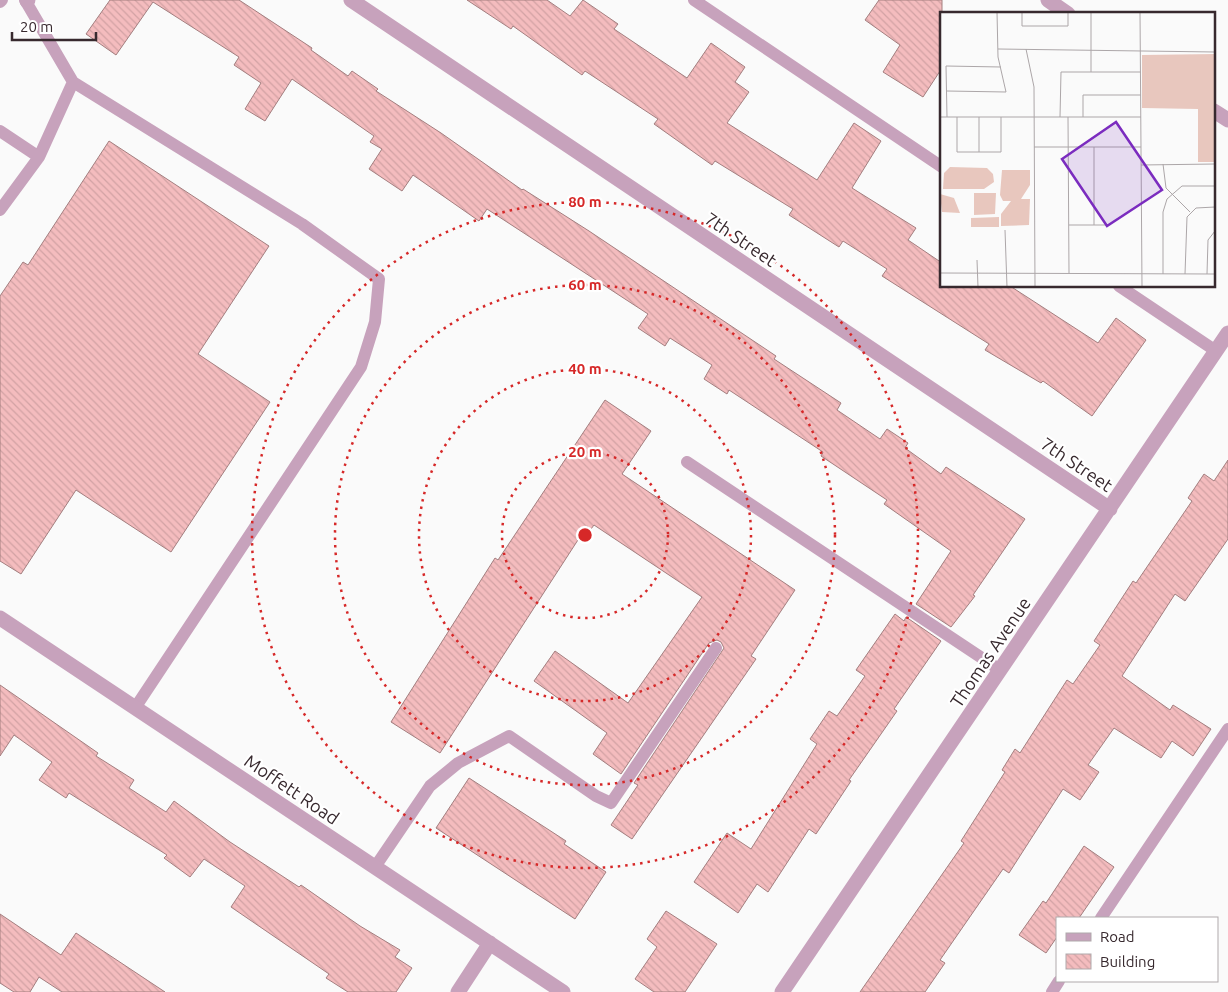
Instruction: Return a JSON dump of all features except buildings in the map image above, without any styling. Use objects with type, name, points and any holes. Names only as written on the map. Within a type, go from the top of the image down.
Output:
[{"type":"street","name":"7th Street","points":[[351,0],[1110,509]]},
{"type":"street","points":[[1048,0],[1065,12]]},
{"type":"street","points":[[1216,112],[1228,120]]},
{"type":"street","name":"Thomas Avenue","points":[[782,992],[1228,333]]},
{"type":"street","name":"Moffett Road","points":[[0,618],[563,992]]},
{"type":"street","points":[[458,992],[490,943]]},
{"type":"lane","points":[[27,0],[73,82],[302,224],[380,279],[375,322],[361,367],[135,708]]},
{"type":"lane","points":[[694,0],[940,166]]},
{"type":"lane","points":[[0,210],[39,157],[73,82]]},
{"type":"lane","points":[[0,132],[39,157]]},
{"type":"lane","points":[[1122,288],[1216,351]]},
{"type":"lane","points":[[687,462],[1000,670]]},
{"type":"lane","points":[[375,867],[430,786],[458,762],[509,736],[596,796],[611,803],[716,648]]},
{"type":"lane","points":[[1102,917],[1228,729]]}]
